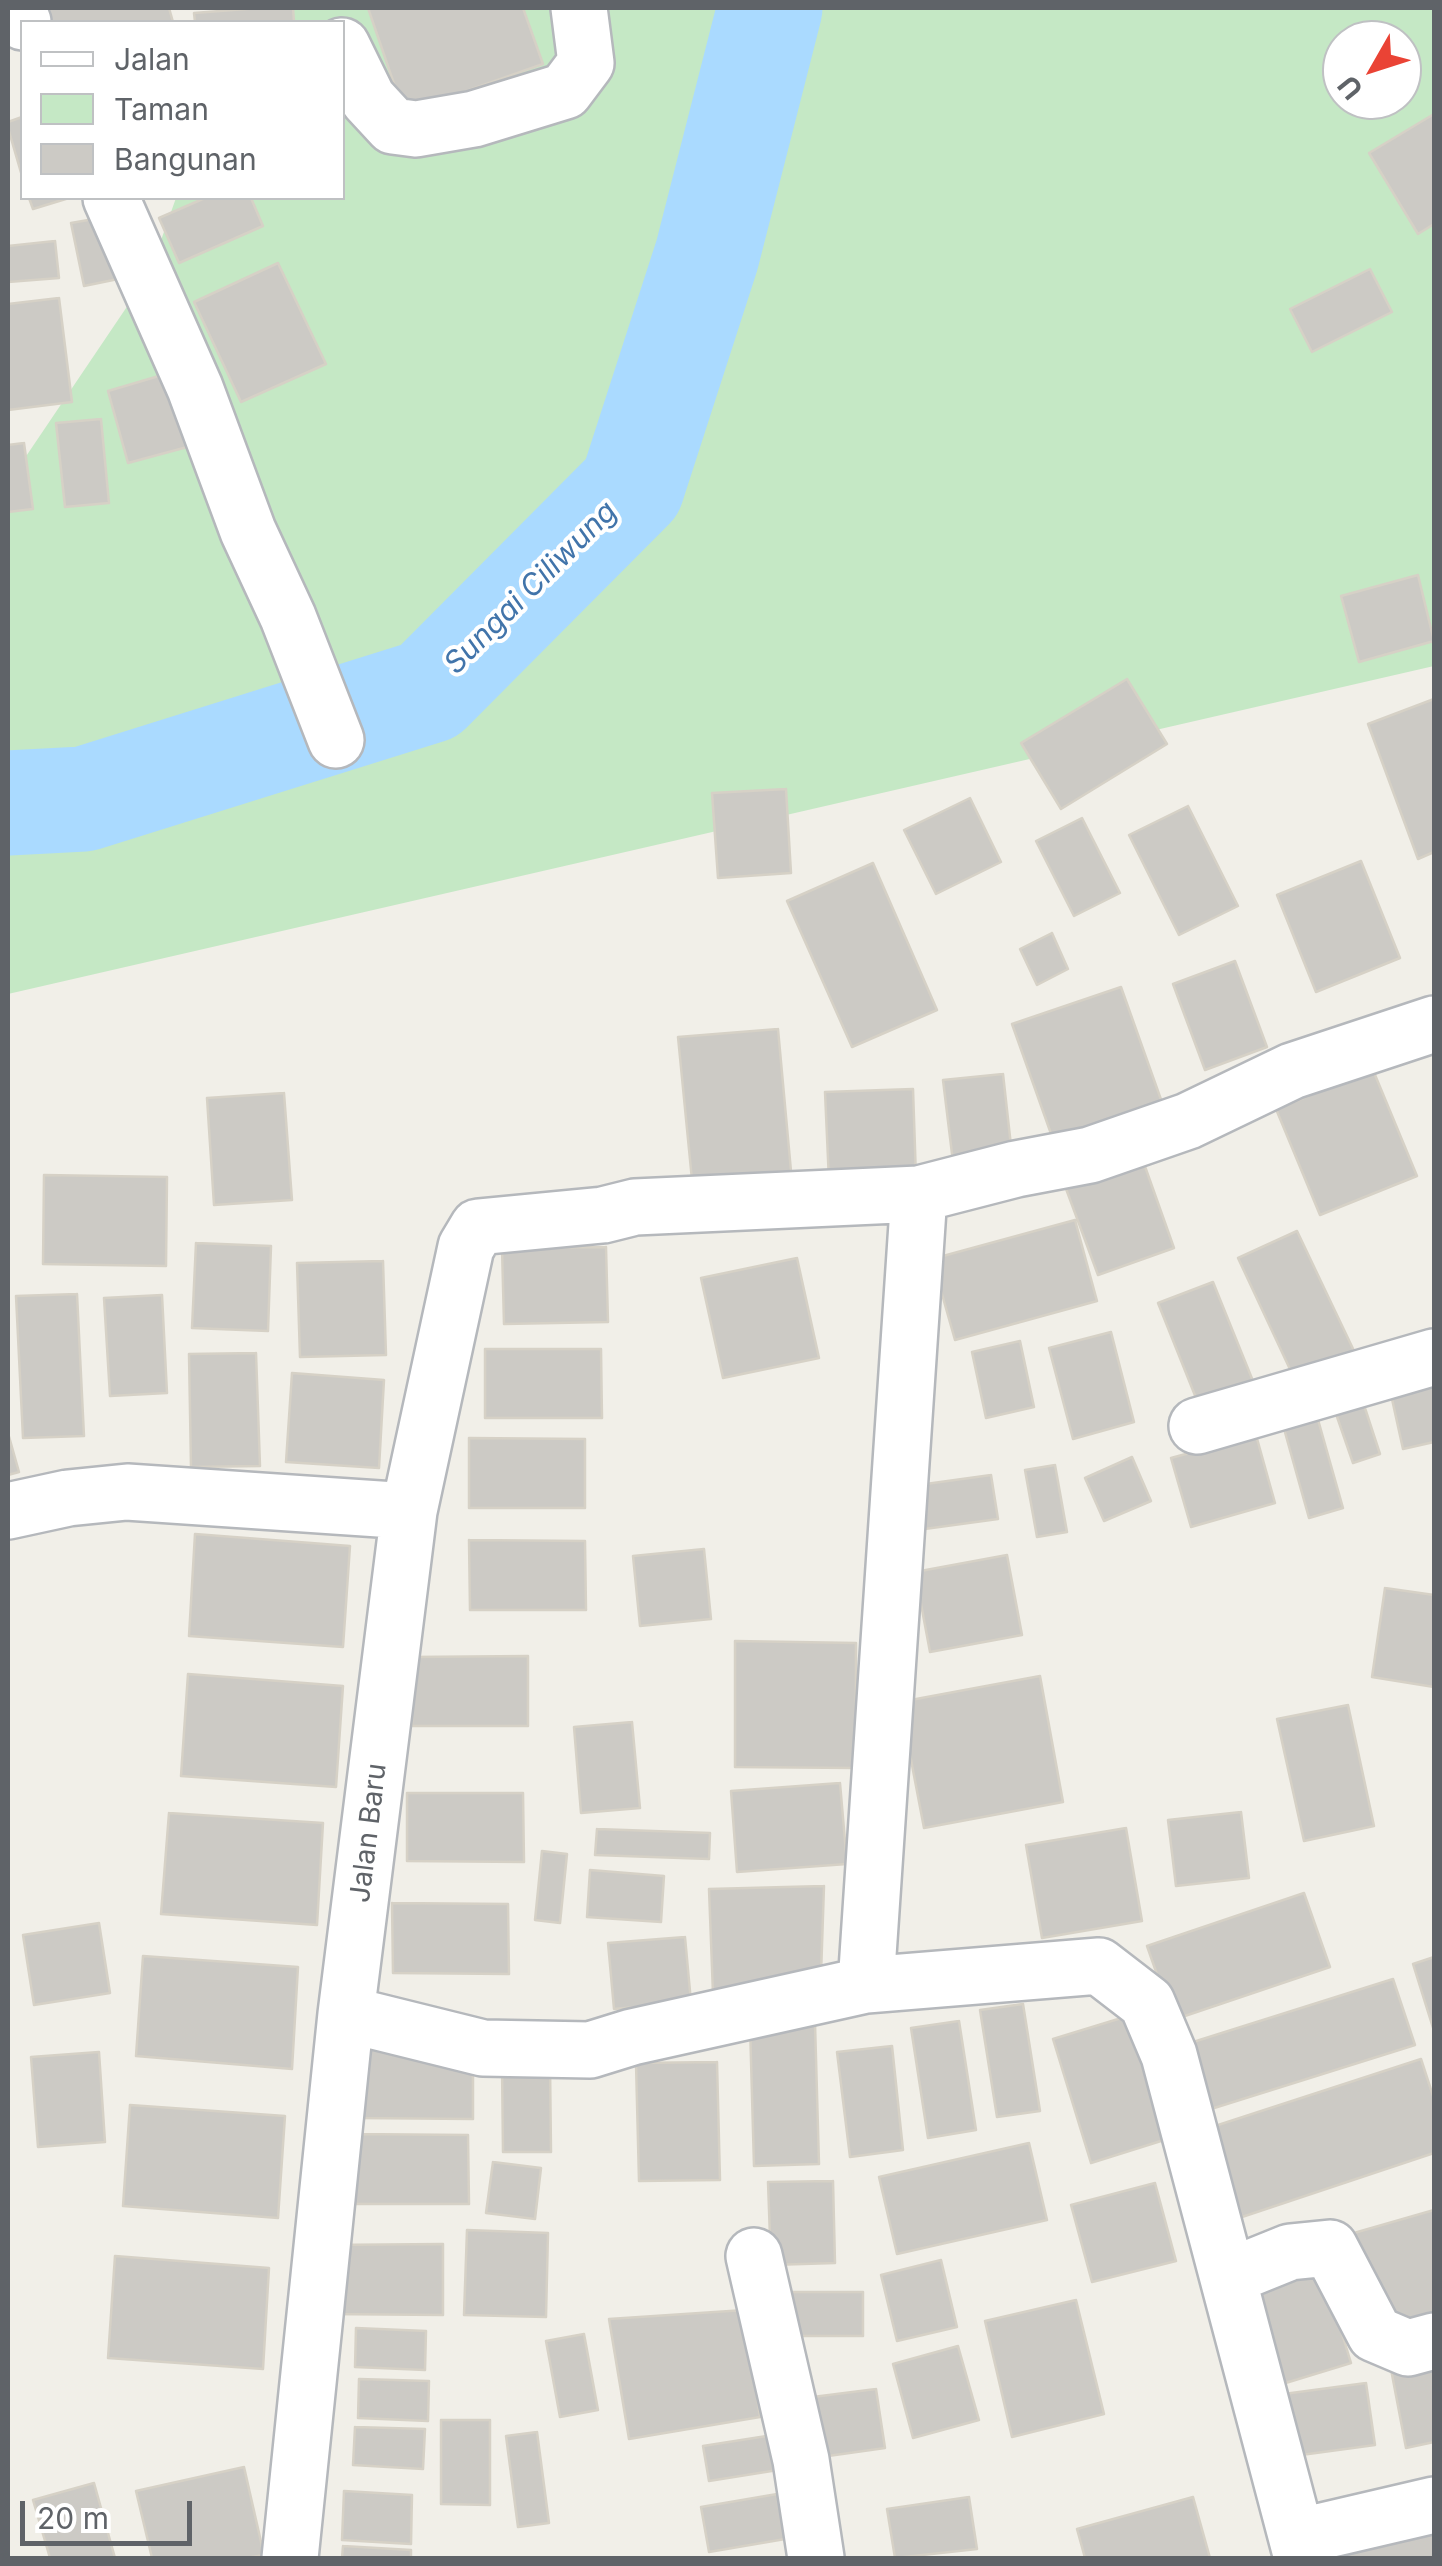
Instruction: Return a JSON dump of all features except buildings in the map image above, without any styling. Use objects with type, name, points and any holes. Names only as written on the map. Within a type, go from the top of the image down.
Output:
[{"type":"street","points":[[345,52],[368,98],[393,126],[416,130],[474,119],[564,91],[586,63],[579,8]]},
{"type":"street","points":[[111,200],[195,388],[248,531],[288,617],[336,740]]},
{"type":"street","points":[[866,1985],[919,1194],[1090,1155],[1188,1121],[1292,1072],[1434,1024]]},
{"type":"street","name":"Jalan Baru","points":[[290,2558],[346,2014],[410,1511],[466,1247],[478,1228],[603,1215],[635,1206],[919,1194]]},
{"type":"street","points":[[1197,1426],[1358,1376],[1434,1357]]},
{"type":"street","points":[[8,1511],[68,1498],[127,1492],[410,1511]]},
{"type":"street","points":[[346,2014],[483,2048],[590,2050],[632,2037],[866,1985],[1099,1966],[1147,2003],[1169,2055],[1300,2548],[1434,2505]]},
{"type":"street","points":[[1228,2277],[1290,2252],[1330,2248],[1375,2334],[1408,2348],[1434,2341]]},
{"type":"street","points":[[754,2256],[801,2460],[816,2558]]},
{"type":"green space","points":[[243,8],[1434,8],[1434,666],[8,994],[8,483],[149,274],[175,200],[345,200],[345,20],[239,20]]},
{"type":"waterway","name":"Sungai Ciliwung","points":[[8,803],[84,799],[429,691],[632,487],[707,255],[770,8]]}]
